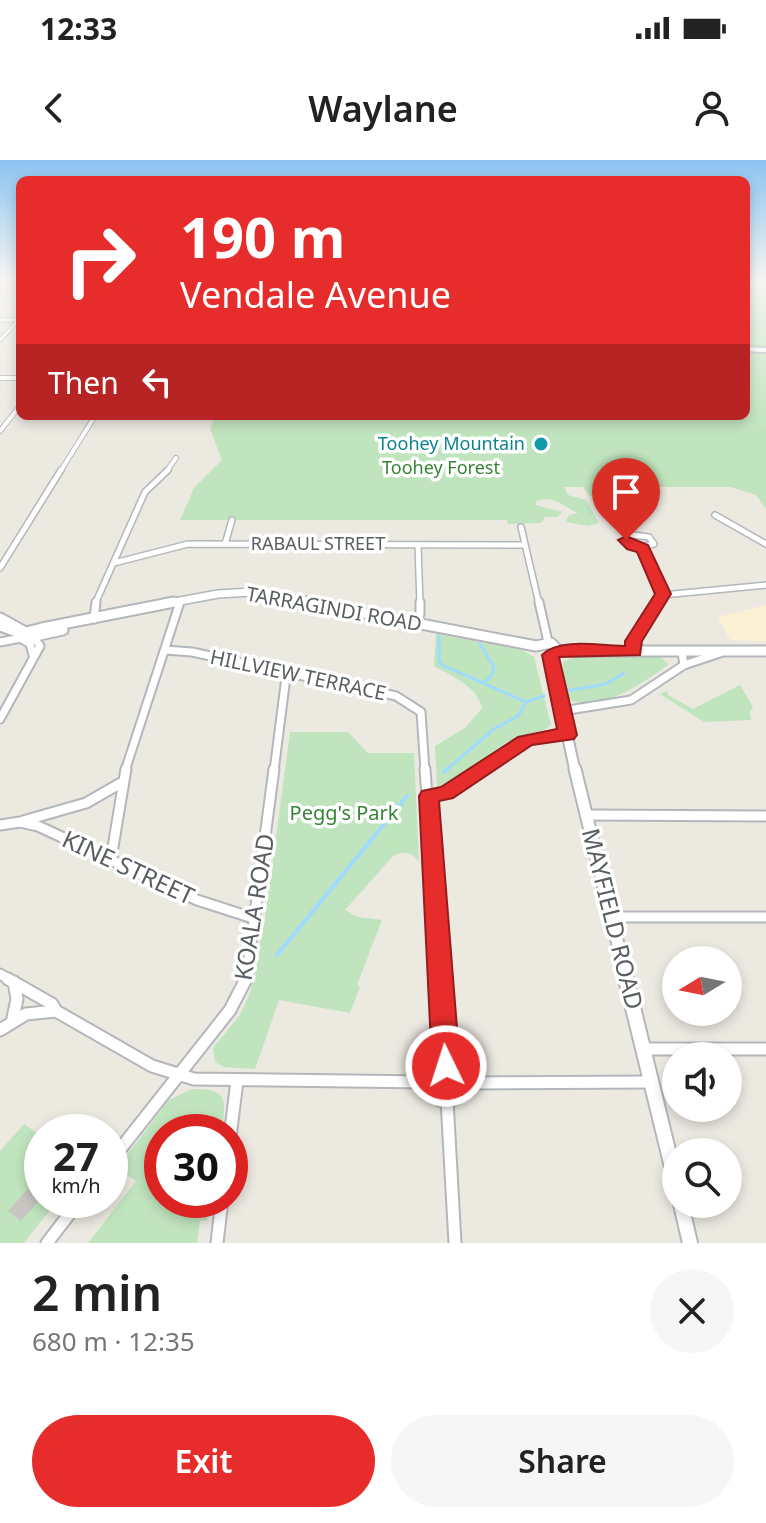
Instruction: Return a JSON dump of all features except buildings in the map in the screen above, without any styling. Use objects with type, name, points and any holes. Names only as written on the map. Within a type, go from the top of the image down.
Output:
[{"type":"street","points":[[0,431],[16,411]]},
{"type":"street","points":[[0,568],[92,420]]},
{"type":"street","points":[[89,620],[147,488],[165,474],[176,458]]},
{"type":"street","points":[[715,515],[766,544]]},
{"type":"street","points":[[225,544],[232,520]]},
{"type":"street","points":[[521,527],[548,642]]},
{"type":"street","points":[[638,535],[653,540],[654,545],[643,548],[630,545],[626,539],[638,535]]},
{"type":"street","name":"RABAUL STREET","points":[[114,563],[180,545],[525,545]]},
{"type":"street","points":[[416,622],[420,614],[418,545]]},
{"type":"street","points":[[643,548],[663,595]]},
{"type":"street","points":[[663,595],[766,585]]},
{"type":"street","name":"TARRAGINDI ROAD","points":[[23,635],[181,601],[251,592],[536,646]]},
{"type":"street","points":[[634,652],[633,641],[663,595]]},
{"type":"street","points":[[111,859],[113,821],[121,783],[181,601]]},
{"type":"street","points":[[0,618],[23,635],[33,655]]},
{"type":"street","name":"TARRAGINDI ROAD","points":[[23,635],[35,639],[89,620]]},
{"type":"street","points":[[0,626],[23,635]]},
{"type":"street","points":[[0,642],[23,635]]},
{"type":"street","points":[[0,719],[40,646],[35,639]]},
{"type":"street","points":[[554,653],[556,645],[548,642],[536,646],[539,653],[554,653],[634,652],[677,652],[726,651],[766,651]]},
{"type":"street","name":"HILLVIEW TERRACE","points":[[165,650],[192,652],[290,672],[404,699],[416,707],[423,717],[429,796]]},
{"type":"street","points":[[562,711],[631,700],[684,665],[726,651]]},
{"type":"street","points":[[677,652],[684,665]]},
{"type":"street","points":[[671,673],[677,652]]},
{"type":"street","name":"MAYFIELD ROAD","points":[[554,653],[567,735],[665,1138]]},
{"type":"street","name":"KOALA ROAD","points":[[128,1140],[238,999],[249,968],[286,677],[290,672]]},
{"type":"street","points":[[446,1066],[429,796],[446,793],[525,741],[546,735],[567,735]]},
{"type":"street","points":[[20,822],[86,803],[121,783]]},
{"type":"street","points":[[587,815],[766,816]]},
{"type":"street","name":"KINE STREET","points":[[0,825],[20,822],[38,826],[197,900],[256,919]]},
{"type":"street","points":[[612,917],[766,917]]},
{"type":"street","points":[[0,974],[52,1004],[56,1011]]},
{"type":"street","points":[[13,1018],[17,999],[14,982]]},
{"type":"street","points":[[0,1030],[13,1018],[29,1011],[56,1011],[152,1066],[206,1080],[427,1082]]},
{"type":"street","points":[[643,1049],[766,1049]]},
{"type":"street","points":[[446,1066],[461,1073],[465,1083],[462,1093],[447,1100],[431,1093],[427,1082],[435,1069],[446,1066]]},
{"type":"street","points":[[233,1114],[237,1081]]},
{"type":"street","points":[[465,1083],[652,1082]]},
{"type":"street","points":[[447,1100],[455,1243]]},
{"type":"street","points":[[47,1243],[66,1218]]},
{"type":"street","points":[[217,1243],[220,1218]]},
{"type":"street","points":[[684,1218],[690,1243]]},
{"type":"shaded area","points":[[766,605],[766,641],[730,640],[718,617]]},
{"type":"green space","points":[[750,332],[766,332],[766,347],[750,347]]},
{"type":"green space","name":"Toohey Forest","points":[[750,351],[766,352],[766,509],[756,495],[731,487],[652,487],[652,493],[644,496],[624,491],[624,498],[619,499],[612,495],[619,494],[616,487],[598,487],[601,496],[590,496],[583,487],[564,487],[568,495],[586,500],[599,523],[588,526],[566,522],[569,515],[578,513],[549,500],[537,501],[535,505],[562,512],[558,517],[545,517],[541,523],[508,524],[507,520],[180,520],[194,488],[222,460],[210,429],[213,420],[750,420]]},
{"type":"green space","points":[[436,634],[522,650],[534,657],[551,725],[508,741],[448,785],[437,788],[435,746],[465,728],[482,708],[470,688],[434,666]]},
{"type":"green space","points":[[577,657],[660,657],[669,664],[618,695],[603,701],[575,702],[563,696],[563,661]]},
{"type":"green space","points":[[740,685],[753,707],[751,720],[704,722],[660,694],[667,691],[668,695],[693,709]]},
{"type":"green space","name":"Pegg's Park","points":[[290,732],[348,732],[368,753],[414,753],[419,862],[408,853],[393,856],[345,910],[358,917],[382,920],[357,985],[360,987],[350,1013],[279,1000],[255,1069],[224,1067],[215,1062],[213,1048],[240,1015],[250,993],[265,919]]},
{"type":"green space","points":[[192,1089],[213,1091],[223,1098],[224,1114],[158,1114],[169,1100]]},
{"type":"green space","points":[[24,1124],[24,1218],[44,1218],[24,1243],[0,1243],[0,1151]]},
{"type":"green space","points":[[144,1133],[144,1218],[207,1218],[200,1221],[197,1243],[88,1243],[107,1218],[128,1218],[128,1191],[136,1181],[128,1176],[128,1154]]},
{"type":"waterway","points":[[439,636],[439,661],[442,665],[526,702]]},
{"type":"waterway","points":[[480,644],[494,667],[492,675],[483,683]]},
{"type":"waterway","points":[[566,691],[606,684],[624,673]]},
{"type":"waterway","points":[[526,702],[544,696]]},
{"type":"waterway","points":[[445,771],[494,729],[518,716],[526,702]]},
{"type":"waterway","points":[[277,955],[407,796]]},
{"type":"place","name":"Toohey Mountain","points":[[541,444]]},
{"type":"route","points":[[446,1066],[429,796],[446,793],[525,741],[546,735],[567,735],[550,655],[559,651],[634,652],[633,641],[663,591],[643,548],[632,546],[626,540]]}]
